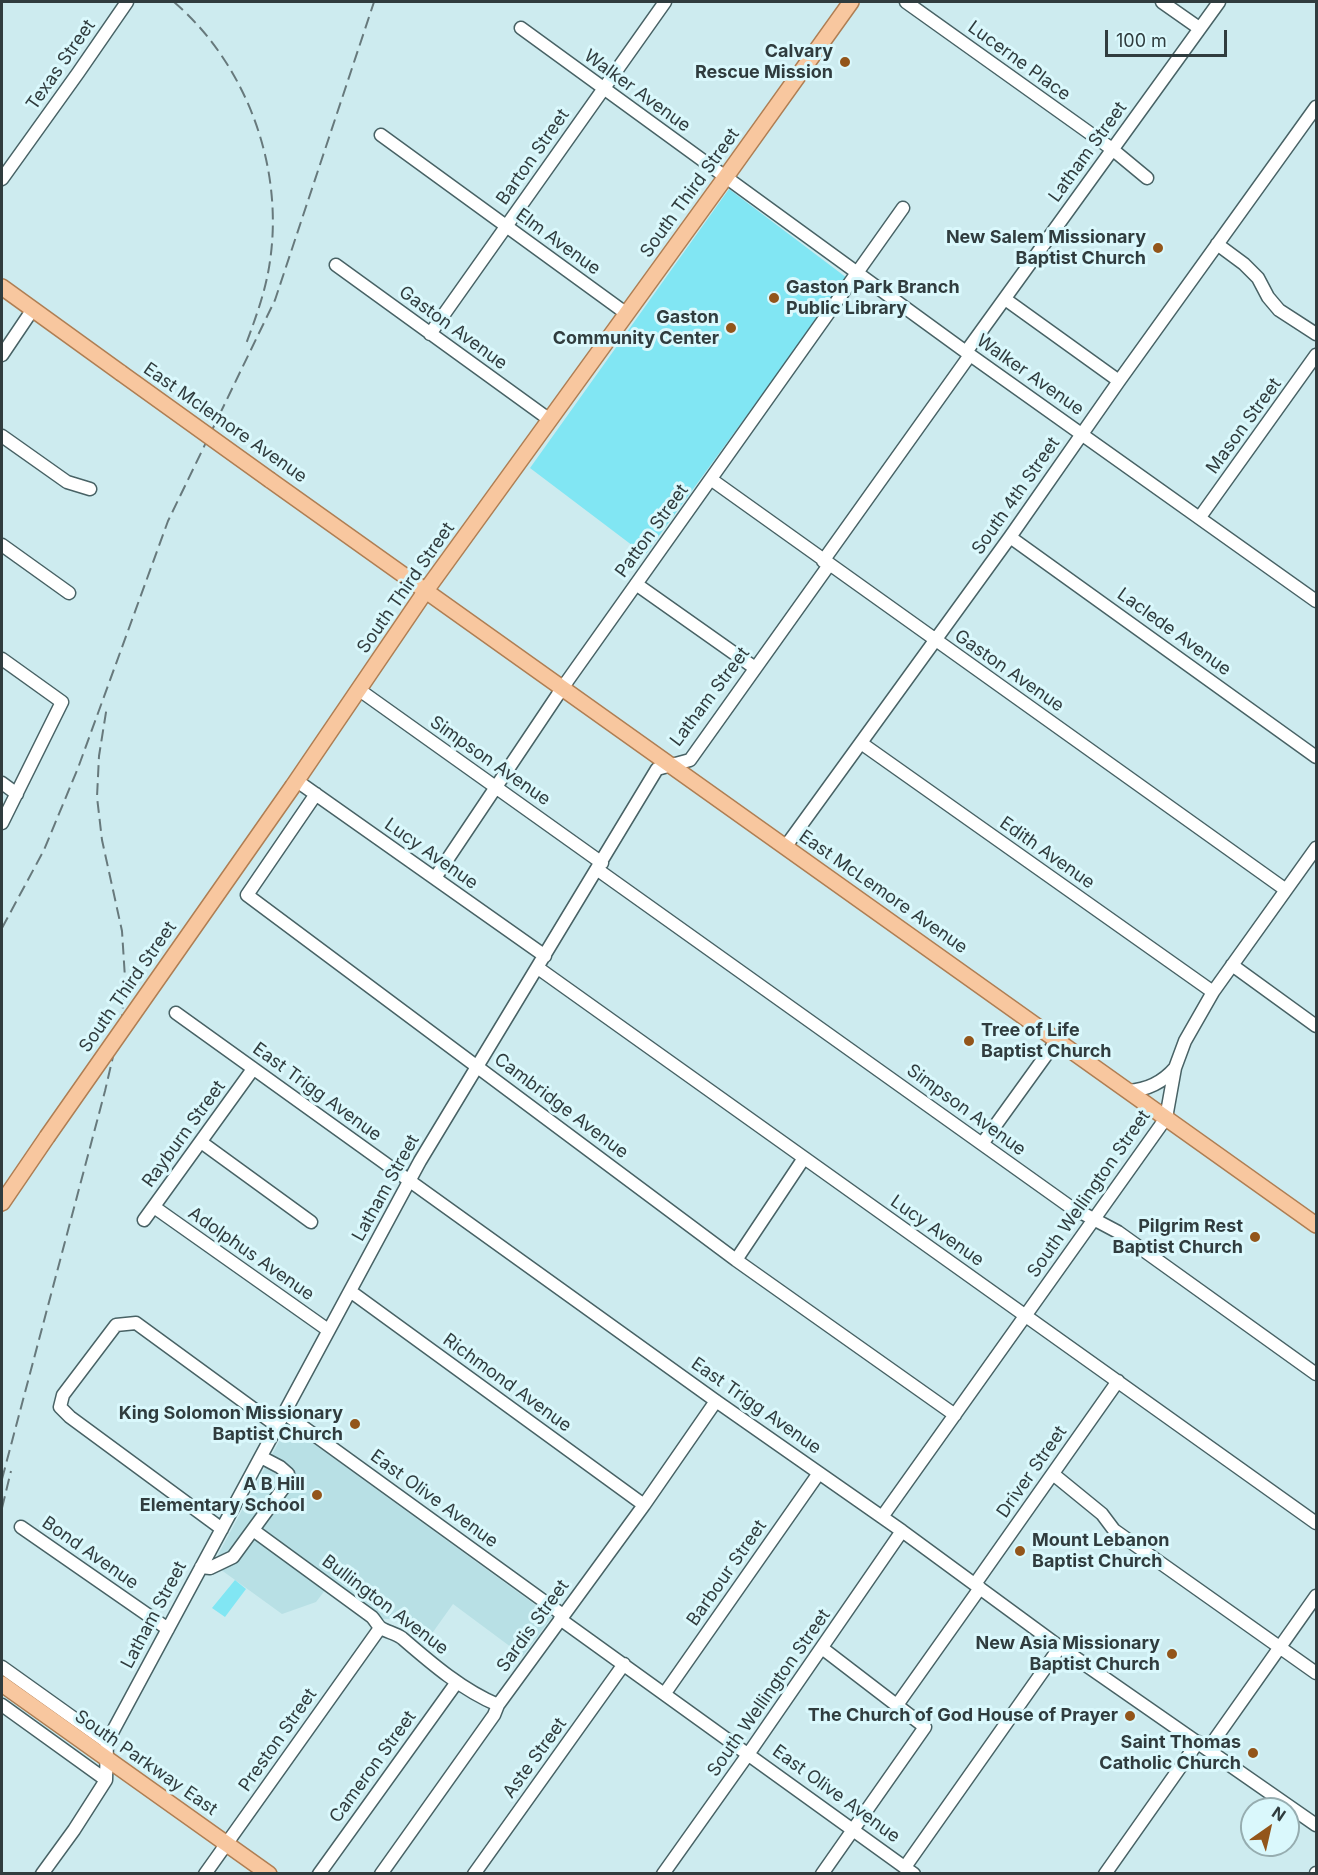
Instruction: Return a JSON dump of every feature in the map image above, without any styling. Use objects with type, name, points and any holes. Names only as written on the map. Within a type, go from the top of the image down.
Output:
[{"type":"main road","name":"South Third Street","points":[[2,1203],[295,784],[427,590],[851,2]]},
{"type":"main road","name":"East Mclemore Avenue","points":[[2,287],[427,590]]},
{"type":"main road","name":"East McLemore Avenue","points":[[427,590],[1317,1225]]},
{"type":"main road","name":"South Parkway East","points":[[2,1684],[269,1874]]},
{"type":"street","name":"Texas Street","points":[[2,178],[127,2]]},
{"type":"street","name":"Barton Street","points":[[430,333],[665,2]]},
{"type":"street","name":"Lucerne Place","points":[[906,2],[1112,149],[1147,178]]},
{"type":"street","points":[[1162,2],[1199,28]]},
{"type":"street","name":"Latham Street","points":[[106,1780],[107,1742],[308,1372],[328,1330],[410,1180],[657,769],[690,760],[756,668],[1005,299],[1219,2]]},
{"type":"street","name":"Walker Avenue","points":[[521,28],[968,354],[1316,601]]},
{"type":"street","name":"South 4th Street","points":[[786,846],[1317,107]]},
{"type":"street","name":"Elm Avenue","points":[[381,135],[627,314]]},
{"type":"street","name":"Patton Street","points":[[435,879],[563,687],[903,208]]},
{"type":"street","points":[[1217,244],[1244,264],[1258,278],[1268,297],[1279,310],[1317,334]]},
{"type":"street","name":"Gaston Avenue","points":[[336,265],[550,420]]},
{"type":"street","points":[[1005,299],[1119,381]]},
{"type":"street","points":[[2,355],[33,309]]},
{"type":"street","name":"Mason Street","points":[[1200,518],[1317,355]]},
{"type":"street","points":[[2,436],[67,482],[90,489]]},
{"type":"street","name":"Gaston Avenue","points":[[712,480],[1286,890]]},
{"type":"street","name":"Laclede Avenue","points":[[1010,537],[1317,757]]},
{"type":"street","points":[[2,545],[69,593]]},
{"type":"street","points":[[636,584],[756,668]]},
{"type":"street","points":[[2,659],[62,702],[2,823]]},
{"type":"street","name":"Simpson Avenue","points":[[358,689],[1069,1206],[1118,1232],[1317,1374]]},
{"type":"street","name":"Edith Avenue","points":[[861,742],[1213,992]]},
{"type":"street","points":[[2,783],[17,794]]},
{"type":"street","name":"Lucy Avenue","points":[[295,784],[316,794],[545,956]]},
{"type":"street","name":"Cambridge Avenue","points":[[316,794],[247,895],[736,1260],[955,1415]]},
{"type":"street","name":"South Wellington Street","points":[[882,1517],[1166,1118],[1175,1068],[1185,1041],[1213,992],[1317,848]]},
{"type":"street","points":[[1232,965],[1317,1026]]},
{"type":"street","name":"Lucy Avenue","points":[[537,968],[1317,1523]]},
{"type":"street","name":"East Trigg Avenue","points":[[177,1013],[716,1401],[902,1531],[1060,1647],[1317,1825]]},
{"type":"street","points":[[982,1143],[1057,1040]]},
{"type":"street","name":"Rayburn Street","points":[[144,1221],[253,1068]]},
{"type":"street","points":[[1128,1091],[1140,1090],[1154,1084],[1169,1075],[1175,1068]]},
{"type":"street","points":[[201,1142],[311,1222]]},
{"type":"street","points":[[736,1260],[804,1158]]},
{"type":"street","name":"Adolphus Avenue","points":[[154,1207],[328,1330]]},
{"type":"street","name":"Richmond Avenue","points":[[350,1291],[644,1505]]},
{"type":"street","points":[[222,1529],[60,1407],[63,1395],[116,1324],[136,1323],[277,1426]]},
{"type":"street","name":"Driver Street","points":[[897,1705],[1118,1382]]},
{"type":"street","name":"Sardis Street","points":[[381,1874],[494,1715],[498,1705],[644,1505],[716,1401]]},
{"type":"street","name":"East Olive Avenue","points":[[284,1413],[624,1664],[910,1870]]},
{"type":"street","points":[[201,1567],[210,1568],[233,1557],[288,1479],[285,1470],[261,1457]]},
{"type":"street","name":"Barbour Street","points":[[665,1693],[819,1473]]},
{"type":"street","points":[[1053,1474],[1102,1514],[1114,1530],[1317,1673]]},
{"type":"street","name":"Bond Avenue","points":[[21,1527],[168,1629]]},
{"type":"street","name":"Bullington Avenue","points":[[253,1530],[372,1617],[381,1628],[393,1632],[414,1651],[458,1682],[485,1700],[498,1705]]},
{"type":"street","name":"South Wellington Street","points":[[663,1874],[902,1531]]},
{"type":"street","points":[[1105,1874],[1203,1745],[1281,1648],[1317,1596]]},
{"type":"street","name":"Preston Street","points":[[205,1874],[381,1628]]},
{"type":"street","points":[[910,1870],[1060,1647]]},
{"type":"street","points":[[822,1648],[925,1727],[822,1874]]},
{"type":"street","name":"Aste Street","points":[[474,1874],[624,1664]]},
{"type":"street","points":[[2,1667],[107,1742]]},
{"type":"street","name":"Cameron Street","points":[[319,1874],[458,1682]]},
{"type":"street","points":[[2,1706],[106,1780],[42,1874]]},
{"type":"shaded area","points":[[729,189],[847,278],[645,555],[530,468]]},
{"type":"shaded area","name":"A B Hill Elementary School","points":[[288,1425],[552,1617],[523,1656],[453,1604],[423,1646],[405,1622],[396,1619],[379,1619],[326,1589],[316,1602],[282,1614],[213,1564]]},
{"type":"shaded area","points":[[235,1580],[246,1589],[225,1617],[212,1608]]},
{"type":"railway","points":[[174,2],[199,27],[221,55],[240,86],[265,154],[271,189],[273,225],[270,261],[257,314],[246,344]]},
{"type":"railway","points":[[2,928],[44,850],[78,768],[168,521],[275,300],[374,2]]},
{"type":"railway","points":[[2,1479],[105,1091],[122,1018],[125,978],[122,931],[102,840],[97,797],[99,756],[107,706]]},
{"type":"railway","points":[[2,1508],[11,1471]]},
{"type":"place","name":"Calvary Rescue Mission","points":[[845,62]]},
{"type":"place","name":"New Salem Missionary Baptist Church","points":[[1158,248]]},
{"type":"place","name":"Gaston Park Branch Public Library","points":[[774,298]]},
{"type":"place","name":"Gaston Community Center","points":[[731,328]]},
{"type":"place","name":"Tree of Life Baptist Church","points":[[969,1041]]},
{"type":"place","name":"Pilgrim Rest Baptist Church","points":[[1255,1237]]},
{"type":"place","name":"King Solomon Missionary Baptist Church","points":[[355,1424]]},
{"type":"place","name":"A B Hill Elementary School","points":[[317,1495]]},
{"type":"place","name":"Mount Lebanon Baptist Church","points":[[1020,1551]]},
{"type":"place","name":"New Asia Missionary Baptist Church","points":[[1172,1654]]},
{"type":"place","name":"The Church of God House of Prayer","points":[[1130,1716]]},
{"type":"place","name":"Saint Thomas Catholic Church","points":[[1253,1753]]}]
